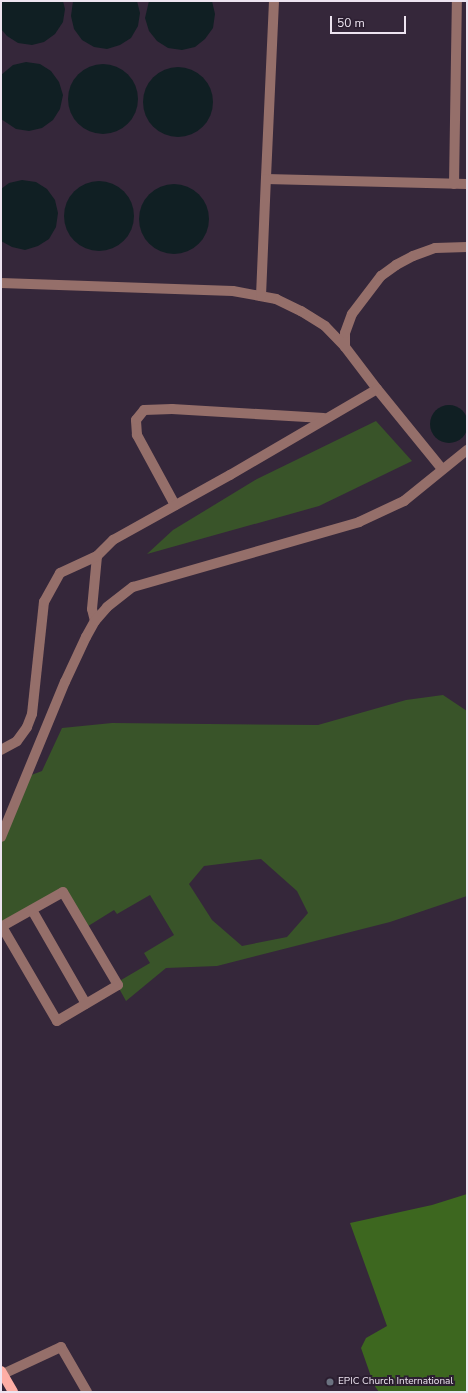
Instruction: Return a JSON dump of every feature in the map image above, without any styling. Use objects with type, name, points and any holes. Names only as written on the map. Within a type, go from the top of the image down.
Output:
[{"type":"main road","points":[[2,1372],[13,1392]]},
{"type":"lane","points":[[261,296],[274,1]]},
{"type":"lane","points":[[454,184],[456,1]]},
{"type":"lane","points":[[266,179],[467,184]]},
{"type":"lane","points":[[345,347],[345,333],[352,314],[382,276],[413,256],[435,248],[467,247]]},
{"type":"lane","points":[[1,283],[233,291],[276,298],[325,326],[345,347],[442,469]]},
{"type":"lane","points":[[1,750],[17,741],[27,728],[32,714],[44,602],[60,573],[97,556],[113,540],[230,475],[324,418],[377,389]]},
{"type":"lane","points":[[174,505],[137,434],[136,420],[144,410],[172,409],[324,418]]},
{"type":"lane","points":[[1,838],[65,682],[86,637],[95,621],[107,607],[133,587],[359,522],[404,501],[467,450]]},
{"type":"lane","points":[[95,621],[92,609],[97,556]]},
{"type":"lane","points":[[63,892],[118,985],[57,1021],[1,927],[63,892]]},
{"type":"lane","points":[[32,910],[86,1004]]},
{"type":"lane","points":[[2,1372],[61,1347],[87,1392]]},
{"type":"green space","points":[[376,421],[412,461],[319,506],[147,554],[173,530],[257,479]]},
{"type":"green space","points":[[443,695],[467,711],[467,896],[390,922],[217,966],[166,968],[126,1001],[116,983],[150,963],[144,953],[174,935],[150,895],[117,914],[114,910],[85,928],[64,892],[1,927],[1,837],[26,777],[42,771],[62,728],[112,723],[318,725],[406,700]],"holes":[[[261,859],[297,891],[308,913],[287,937],[242,946],[212,920],[189,884],[204,866]]]},
{"type":"green space","points":[[467,1194],[467,1392],[379,1392],[374,1385],[361,1348],[366,1338],[387,1326],[350,1223],[432,1205]]},
{"type":"shaded area","points":[[1,1],[63,1],[65,9],[63,22],[55,34],[44,42],[32,45],[18,43],[7,36],[1,29]]},
{"type":"shaded area","points":[[73,1],[137,1],[140,13],[138,26],[131,38],[120,45],[107,49],[94,47],[82,40],[74,29],[71,16]]},
{"type":"shaded area","points":[[149,1],[212,1],[215,14],[213,28],[205,39],[195,47],[182,50],[168,48],[157,41],[149,31],[145,18]]},
{"type":"shaded area","points":[[26,62],[40,64],[51,71],[59,82],[63,95],[60,109],[53,120],[42,128],[29,131],[16,129],[1,119],[1,75],[13,65]]},
{"type":"shaded area","points":[[103,64],[122,70],[132,80],[138,99],[132,118],[122,128],[103,134],[84,128],[74,118],[68,99],[74,80],[84,70]]},
{"type":"shaded area","points":[[178,67],[197,73],[207,83],[213,102],[207,121],[197,131],[178,137],[159,131],[149,121],[143,102],[149,83],[159,73]]},
{"type":"shaded area","points":[[22,180],[36,182],[47,189],[55,200],[58,213],[56,227],[49,239],[38,246],[25,250],[12,247],[1,241],[1,189],[9,183]]},
{"type":"shaded area","points":[[99,181],[118,187],[128,197],[134,216],[128,235],[118,245],[99,251],[80,245],[70,235],[64,216],[70,197],[80,187]]},
{"type":"shaded area","points":[[174,184],[193,190],[203,200],[209,219],[203,238],[193,248],[174,254],[155,248],[145,238],[139,219],[145,200],[155,190]]},
{"type":"shaded area","points":[[445,405],[453,405],[463,410],[467,417],[467,431],[463,438],[453,443],[445,443],[435,438],[433,435],[430,428],[430,420],[435,410],[438,408]]},
{"type":"place","name":"EPIC Church International","points":[[330,1382]]}]
